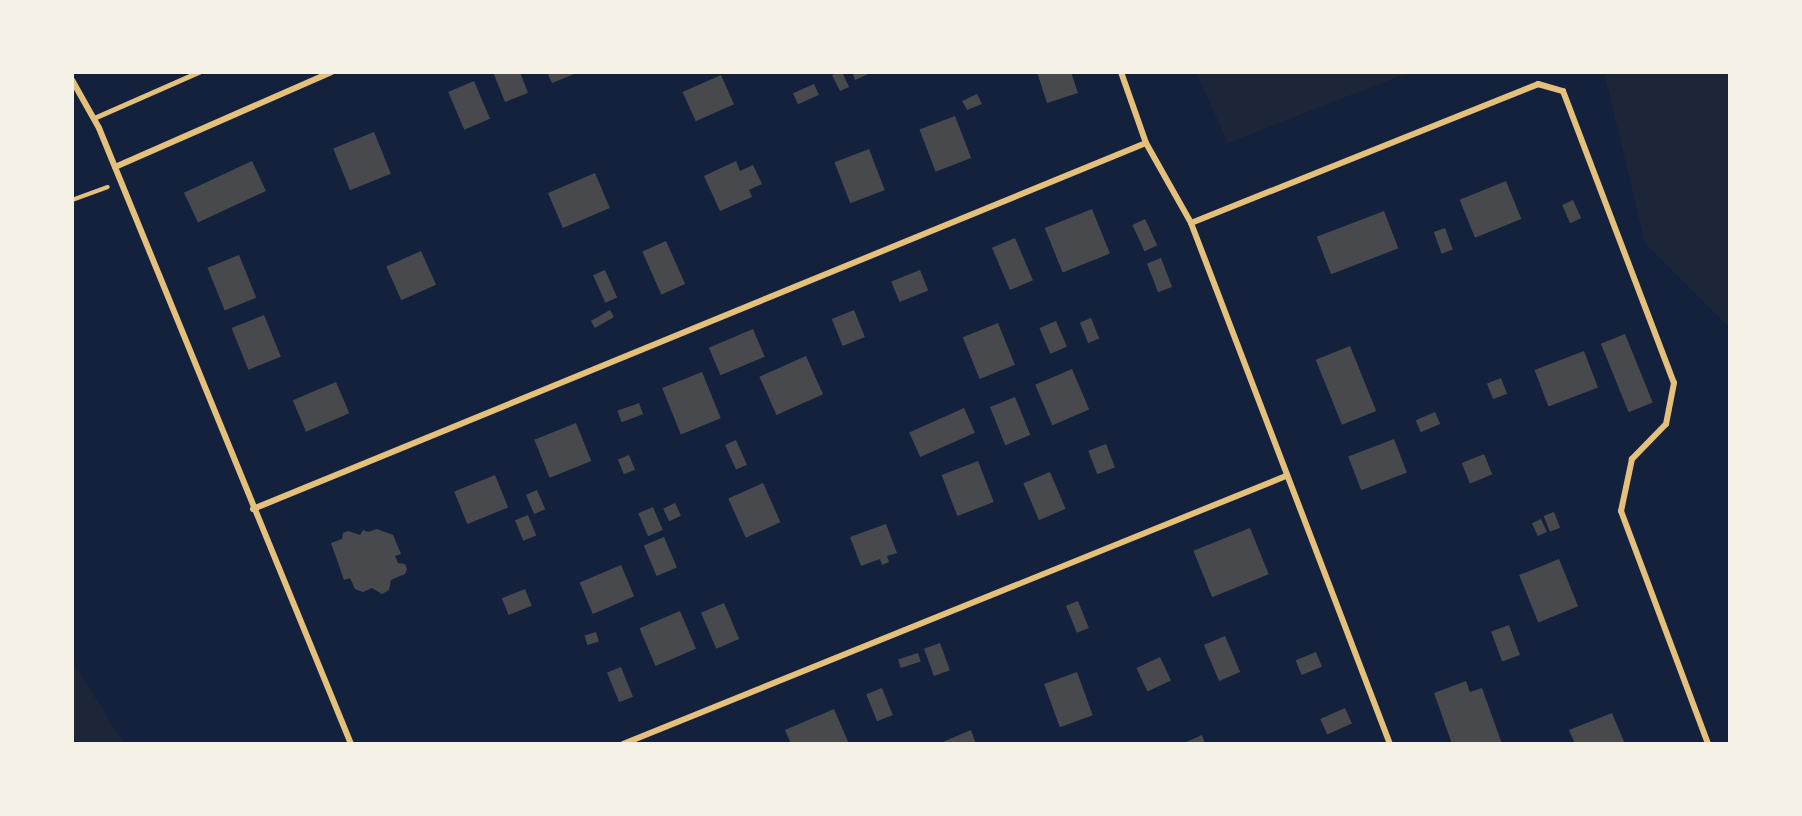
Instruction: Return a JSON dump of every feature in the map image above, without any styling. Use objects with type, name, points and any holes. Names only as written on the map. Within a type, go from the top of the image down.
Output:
[{"type":"street","points":[[115,167],[331,72]]},
{"type":"street","points":[[1121,72],[1146,143],[1191,223],[1390,744]]},
{"type":"street","points":[[72,80],[94,118],[115,167],[351,744]]},
{"type":"street","points":[[1191,223],[1538,84],[1563,91],[1674,383],[1666,424],[1632,459],[1621,511],[1708,744]]},
{"type":"street","points":[[253,509],[1146,143]]},
{"type":"street","points":[[623,744],[1286,476]]},
{"type":"lane","points":[[94,118],[199,72]]},
{"type":"path","points":[[72,200],[107,188],[115,167]]},
{"type":"shaded area","points":[[1196,72],[1410,72],[1228,143]]},
{"type":"shaded area","points":[[1604,72],[1730,72],[1730,328],[1645,243]]},
{"type":"shaded area","points":[[72,660],[124,744],[72,744]]},
{"type":"building","points":[[493,72],[520,72],[528,93],[505,102]]},
{"type":"building","points":[[547,72],[579,72],[552,83]]},
{"type":"building","points":[[842,72],[849,87],[840,91],[832,75]]},
{"type":"building","points":[[852,72],[873,72],[855,80]]},
{"type":"building","points":[[1037,72],[1071,72],[1078,93],[1047,103]]},
{"type":"building","points":[[721,75],[734,104],[696,121],[683,92]]},
{"type":"building","points":[[474,81],[490,119],[464,130],[448,92]]},
{"type":"building","points":[[814,84],[819,95],[798,104],[793,93]]},
{"type":"building","points":[[977,94],[982,104],[967,110],[962,101]]},
{"type":"building","points":[[955,116],[971,158],[936,172],[920,130]]},
{"type":"building","points":[[374,132],[391,174],[350,190],[333,148]]},
{"type":"building","points":[[869,149],[885,190],[850,203],[834,162]]},
{"type":"building","points":[[252,161],[266,191],[198,223],[184,193]]},
{"type":"building","points":[[736,161],[740,171],[753,165],[762,184],[749,190],[752,197],[720,211],[704,176]]},
{"type":"building","points":[[595,173],[610,208],[563,228],[548,193]]},
{"type":"building","points":[[1506,181],[1521,219],[1475,238],[1460,200]]},
{"type":"building","points":[[1573,200],[1581,218],[1570,223],[1562,205]]},
{"type":"building","points":[[1092,209],[1110,254],[1063,273],[1045,228]]},
{"type":"building","points":[[1384,211],[1398,248],[1331,274],[1317,237]]},
{"type":"building","points":[[1145,219],[1157,245],[1145,251],[1132,225]]},
{"type":"building","points":[[1445,228],[1453,250],[1442,254],[1434,232]]},
{"type":"building","points":[[1015,238],[1033,280],[1010,290],[992,248]]},
{"type":"building","points":[[666,241],[685,284],[661,295],[642,252]]},
{"type":"building","points":[[421,251],[436,285],[401,300],[386,266]]},
{"type":"building","points":[[239,255],[256,298],[225,310],[207,268]]},
{"type":"building","points":[[1161,258],[1172,287],[1158,292],[1147,263]]},
{"type":"building","points":[[605,270],[617,297],[605,303],[593,275]]},
{"type":"building","points":[[920,270],[928,290],[899,302],[891,282]]},
{"type":"building","points":[[610,310],[614,317],[595,328],[591,321]]},
{"type":"building","points":[[854,310],[865,337],[843,346],[832,319]]},
{"type":"building","points":[[264,315],[281,357],[248,370],[232,328]]},
{"type":"building","points":[[1091,318],[1099,338],[1088,343],[1080,322]]},
{"type":"building","points":[[1056,321],[1067,347],[1050,354],[1039,328]]},
{"type":"building","points":[[998,323],[1015,365],[980,379],[963,337]]},
{"type":"building","points":[[753,329],[765,357],[721,375],[709,348]]},
{"type":"building","points":[[1625,334],[1653,403],[1629,412],[1601,344]]},
{"type":"building","points":[[1350,346],[1376,411],[1342,425],[1316,360]]},
{"type":"building","points":[[1584,351],[1598,387],[1548,406],[1535,370]]},
{"type":"building","points":[[806,356],[823,394],[776,415],[759,377]]},
{"type":"building","points":[[1072,369],[1089,410],[1052,425],[1035,385]]},
{"type":"building","points":[[702,372],[721,418],[681,434],[662,388]]},
{"type":"building","points":[[1501,378],[1507,394],[1493,399],[1487,383]]},
{"type":"building","points":[[336,382],[349,413],[306,432],[293,400]]},
{"type":"building","points":[[1015,397],[1030,435],[1005,445],[990,407]]},
{"type":"building","points":[[639,403],[643,414],[621,422],[617,411]]},
{"type":"building","points":[[964,408],[975,433],[920,457],[909,432]]},
{"type":"building","points":[[1435,412],[1440,424],[1421,432],[1416,420]]},
{"type":"building","points":[[576,423],[591,461],[550,478],[534,440]]},
{"type":"building","points":[[1394,439],[1407,473],[1361,490],[1348,457]]},
{"type":"building","points":[[736,440],[747,465],[736,470],[725,445]]},
{"type":"building","points":[[1106,444],[1115,467],[1097,474],[1088,451]]},
{"type":"building","points":[[1484,454],[1492,474],[1470,483],[1462,463]]},
{"type":"building","points":[[629,455],[635,470],[624,474],[618,459]]},
{"type":"building","points":[[978,461],[994,502],[957,516],[942,475]]},
{"type":"building","points":[[1050,472],[1066,509],[1039,520],[1023,483]]},
{"type":"building","points":[[495,475],[508,507],[467,524],[454,491]]},
{"type":"building","points":[[763,483],[780,522],[746,538],[728,498]]},
{"type":"building","points":[[537,490],[545,509],[534,514],[526,495]]},
{"type":"building","points":[[675,503],[681,516],[669,521],[663,508]]},
{"type":"building","points":[[653,507],[663,530],[648,536],[638,513]]},
{"type":"building","points":[[1554,512],[1560,528],[1550,532],[1544,516]]},
{"type":"building","points":[[528,515],[536,535],[523,541],[515,520]]},
{"type":"building","points":[[1541,519],[1547,532],[1538,536],[1532,523]]},
{"type":"building","points":[[886,524],[897,553],[887,556],[889,562],[882,565],[880,559],[861,566],[850,537]]},
{"type":"building","points":[[1250,528],[1269,574],[1212,597],[1193,551]]},
{"type":"building","points":[[377,529],[393,535],[401,554],[395,556],[398,563],[405,564],[407,569],[405,574],[391,580],[389,590],[382,594],[372,588],[363,592],[355,589],[350,578],[344,580],[331,543],[342,539],[343,533],[348,531],[360,535],[363,530],[368,532]]},
{"type":"building","points":[[664,537],[677,567],[657,576],[644,546]]},
{"type":"building","points":[[1559,559],[1578,606],[1538,622],[1519,575]]},
{"type":"building","points":[[621,565],[634,596],[593,614],[580,583]]},
{"type":"building","points":[[525,589],[532,606],[509,615],[502,598]]},
{"type":"building","points":[[1078,601],[1089,628],[1077,633],[1066,606]]},
{"type":"building","points":[[724,603],[739,639],[716,649],[701,613]]},
{"type":"building","points":[[680,611],[696,649],[656,666],[639,628]]},
{"type":"building","points":[[1509,625],[1520,655],[1502,662],[1491,631]]},
{"type":"building","points":[[596,632],[599,642],[587,645],[585,636]]},
{"type":"building","points":[[1225,636],[1240,672],[1219,681],[1204,645]]},
{"type":"building","points":[[940,643],[950,670],[934,676],[924,649]]},
{"type":"building","points":[[1316,652],[1322,667],[1302,675],[1296,660]]},
{"type":"building","points":[[918,653],[921,662],[901,668],[898,659]]},
{"type":"building","points":[[1160,657],[1171,681],[1147,692],[1136,668]]},
{"type":"building","points":[[621,667],[633,697],[619,702],[607,673]]},
{"type":"building","points":[[1077,672],[1093,715],[1060,727],[1044,684]]},
{"type":"building","points":[[1466,681],[1470,692],[1482,688],[1502,744],[1452,744],[1434,693]]},
{"type":"building","points":[[882,688],[893,715],[877,721],[866,694]]},
{"type":"building","points":[[1345,708],[1352,724],[1327,735],[1320,719]]},
{"type":"building","points":[[834,709],[849,744],[791,744],[785,730]]},
{"type":"building","points":[[1612,713],[1625,744],[1575,744],[1569,730]]},
{"type":"building","points":[[971,730],[976,744],[938,744]]},
{"type":"building","points":[[1202,735],[1205,744],[1182,744]]}]
